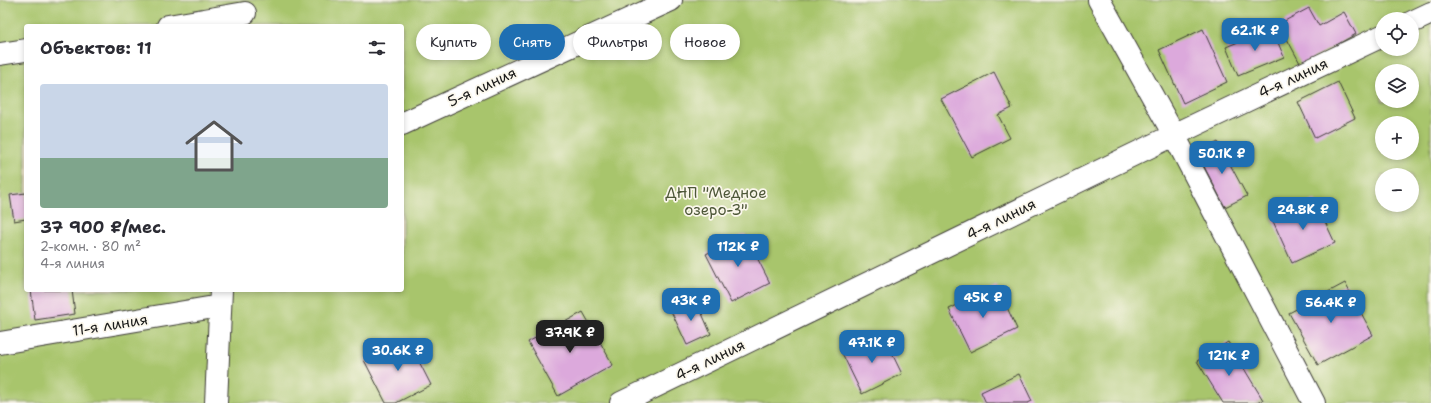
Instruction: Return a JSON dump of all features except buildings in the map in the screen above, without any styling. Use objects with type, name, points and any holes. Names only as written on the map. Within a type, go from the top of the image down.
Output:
[{"type":"street","name":"5-я линия","points":[[404,123],[671,0]]},
{"type":"street","points":[[1099,0],[1174,135],[1314,403]]},
{"type":"street","points":[[180,24],[246,13]]},
{"type":"street","points":[[1419,19],[1431,13]]},
{"type":"street","name":"4-я линия","points":[[621,403],[1375,39]]},
{"type":"street","points":[[0,54],[24,50]]},
{"type":"street","points":[[216,403],[220,298]]},
{"type":"street","name":"11-я линия","points":[[0,343],[220,298]]},
{"type":"green space","name":"ДНП \"Медное озеро-3\"","points":[[0,0],[1431,0],[1431,403],[0,403]]}]
